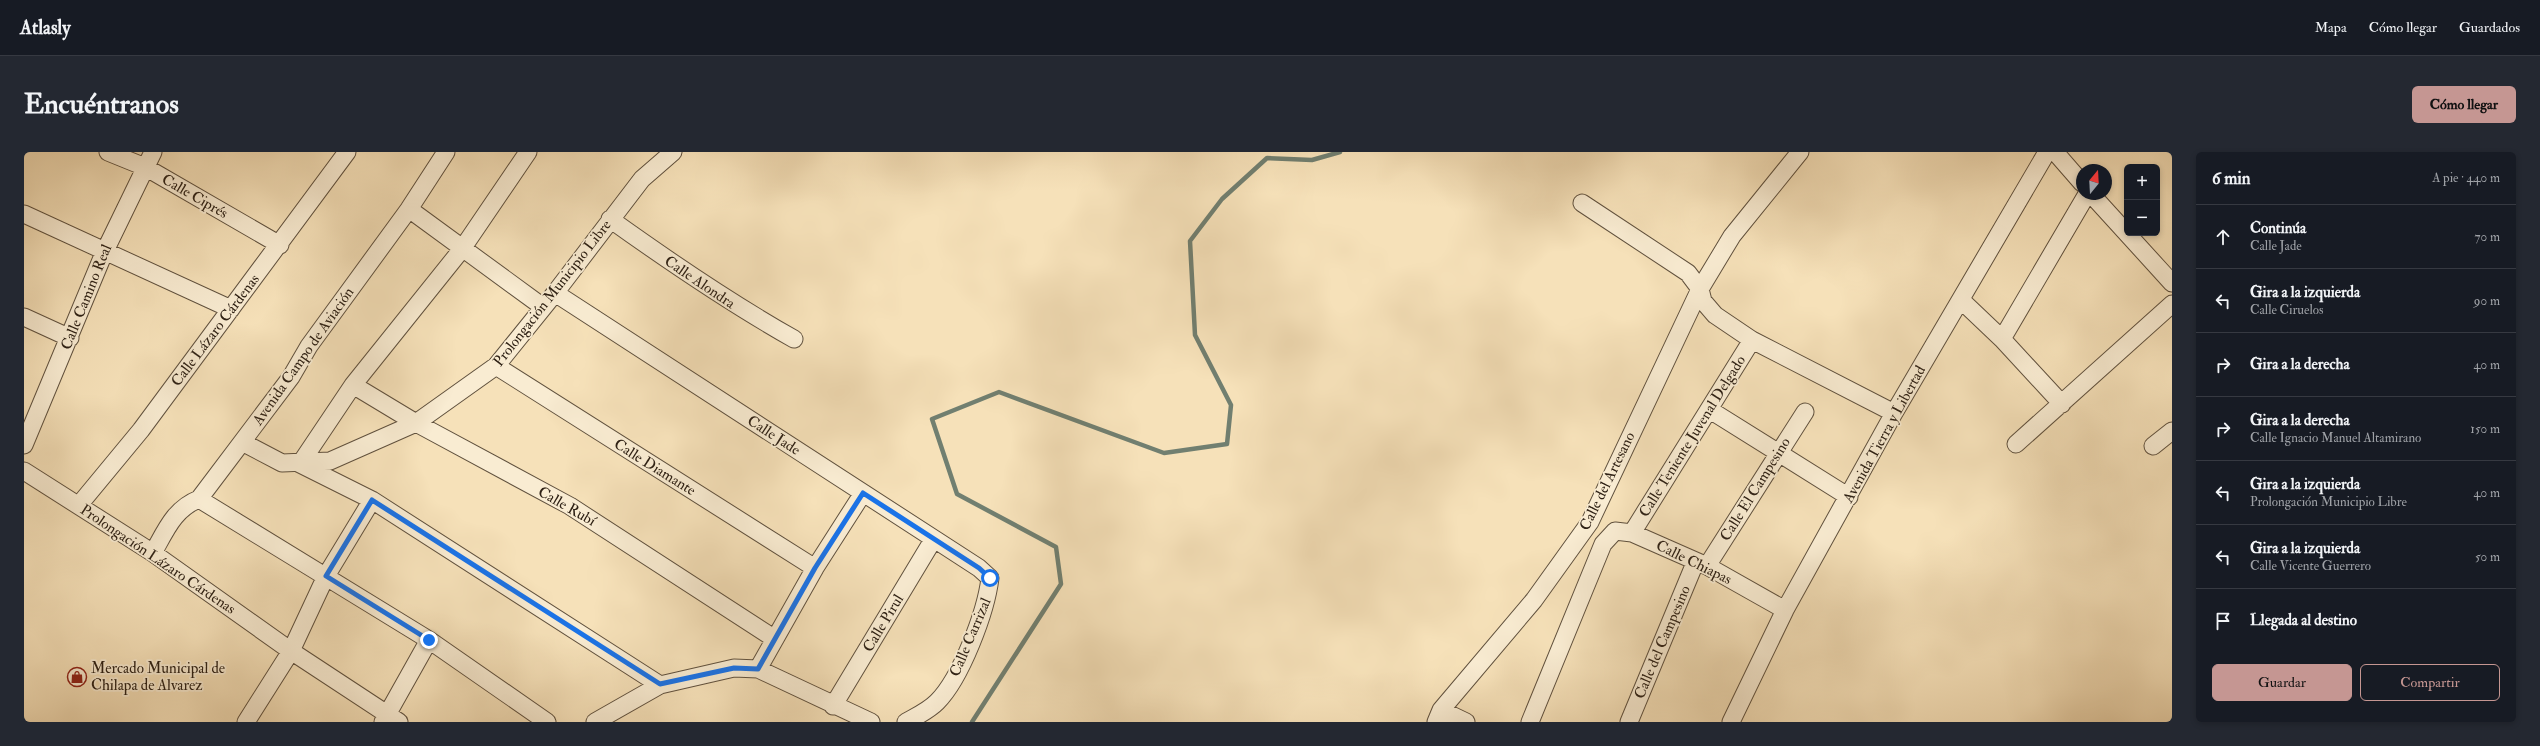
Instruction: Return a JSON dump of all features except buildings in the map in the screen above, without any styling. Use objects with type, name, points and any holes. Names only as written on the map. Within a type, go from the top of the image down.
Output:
[{"type":"street","name":"Calle Ciprés","points":[[108,152],[145,167],[280,245]]},
{"type":"street","name":"Calle Camino Real","points":[[24,445],[70,338],[104,252],[153,152]]},
{"type":"street","name":"Calle Lázaro Cárdenas","points":[[79,505],[141,430],[280,245],[347,152]]},
{"type":"street","name":"Avenida Campo de Aviación","points":[[154,553],[174,516],[186,504],[199,499],[291,376],[309,346],[408,209],[446,152]]},
{"type":"street","name":"Prolongación Municipio Libre","points":[[242,442],[282,463],[300,464],[330,461],[416,423],[496,366],[542,307],[555,293],[642,179],[673,152]]},
{"type":"street","name":"Calle del Artesano","points":[[1439,716],[1534,600],[1590,522],[1700,289],[1732,236],[1800,152]]},
{"type":"street","name":"Avenida Tierra y Libertad","points":[[1730,722],[1785,610],[1849,497],[1894,413],[2047,152]]},
{"type":"street","points":[[2055,152],[2076,176]]},
{"type":"street","points":[[526,153],[462,249],[353,386],[300,464],[372,500],[660,684]]},
{"type":"street","points":[[2002,339],[2083,200]]},
{"type":"street","points":[[2096,200],[2172,283]]},
{"type":"street","points":[[1582,203],[1688,273],[1700,289],[1703,301],[1715,315],[1752,340],[1894,413]]},
{"type":"street","points":[[408,209],[542,307]]},
{"type":"street","points":[[24,214],[231,309]]},
{"type":"street","name":"Calle Alondra","points":[[610,219],[688,275],[750,315],[794,339]]},
{"type":"street","name":"Calle Jade","points":[[555,293],[933,540],[979,568],[990,578]]},
{"type":"street","points":[[1961,300],[2002,339],[2062,404]]},
{"type":"street","points":[[2016,444],[2172,304]]},
{"type":"street","points":[[24,317],[70,338]]},
{"type":"street","name":"Calle Teniente Juvenal Delgado","points":[[1632,533],[1710,410],[1752,340]]},
{"type":"street","name":"Calle Diamante","points":[[496,366],[815,568]]},
{"type":"street","name":"Calle Rubí","points":[[353,386],[416,423],[570,506],[775,639]]},
{"type":"street","points":[[1710,410],[1779,451],[1849,497]]},
{"type":"street","name":"Calle El Campesino","points":[[1701,565],[1805,412]]},
{"type":"street","points":[[2154,446],[2172,431]]},
{"type":"street","name":"Prolongación Lázaro Cárdenas","points":[[24,471],[154,553],[291,651],[390,719]]},
{"type":"street","points":[[758,669],[815,568],[863,493]]},
{"type":"street","points":[[199,499],[429,640],[547,722]]},
{"type":"street","points":[[246,722],[291,651],[326,576],[372,500]]},
{"type":"street","name":"Calle Chiapas","points":[[1530,722],[1603,544],[1615,531],[1632,533],[1701,565],[1785,610]]},
{"type":"street","name":"Calle Pirul","points":[[833,706],[933,540]]},
{"type":"street","name":"Calle del Campesino","points":[[1629,722],[1701,565]]},
{"type":"street","name":"Calle Carrizal","points":[[906,722],[924,713],[938,701],[956,676],[988,600],[990,578]]},
{"type":"street","points":[[390,719],[429,640]]},
{"type":"street","points":[[595,722],[660,684],[734,668],[758,669],[833,706],[871,722]]},
{"type":"street","points":[[1439,716],[1466,722]]},
{"type":"waterway","points":[[972,722],[1061,584],[1056,547],[957,494],[932,419],[999,392],[1164,453],[1227,444],[1231,405],[1195,335],[1190,241],[1222,199],[1267,158],[1312,160],[1340,152]]},
{"type":"place","name":"Mercado Municipal de Chilapa de Alvarez","points":[[77,677]]},
{"type":"route","points":[[429,640],[326,576],[372,500],[485,570],[660,684],[734,668],[758,669],[815,568],[863,493],[933,540],[979,568],[990,578]]}]
